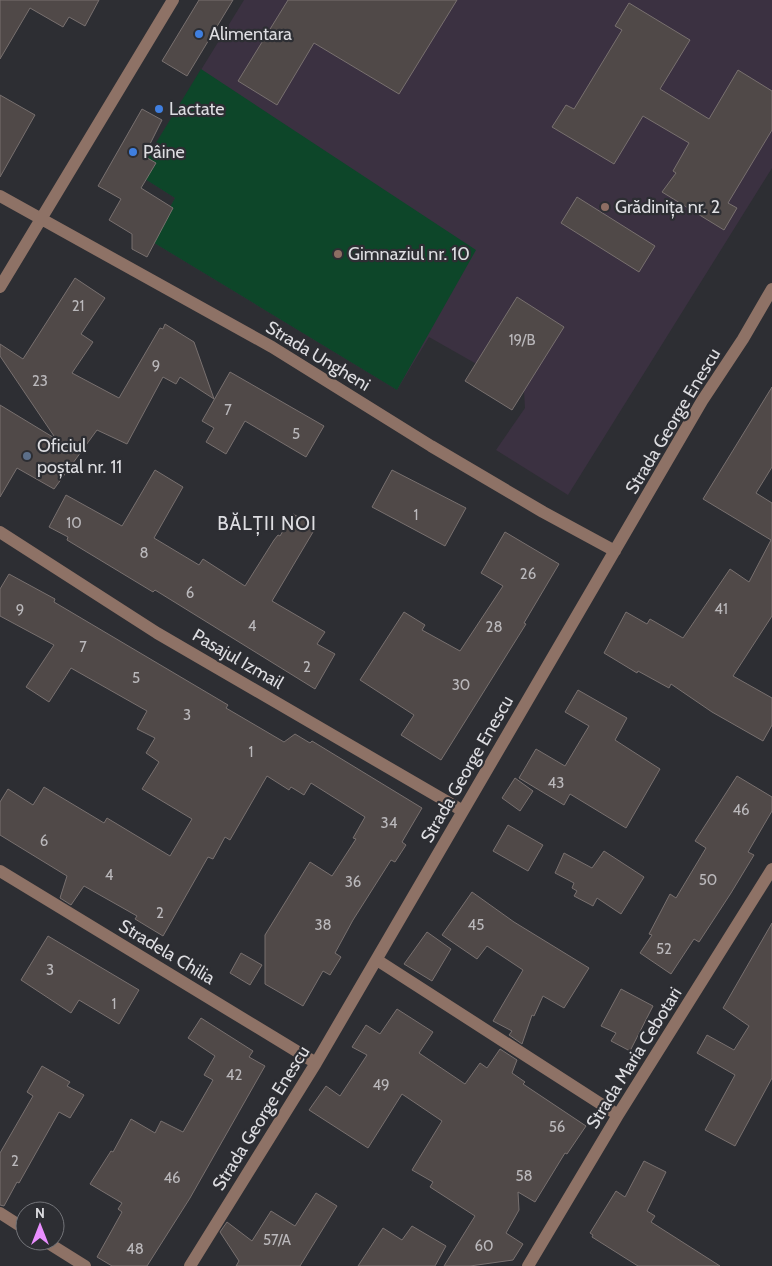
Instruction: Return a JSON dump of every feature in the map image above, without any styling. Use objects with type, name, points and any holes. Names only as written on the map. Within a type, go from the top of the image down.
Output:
[{"type":"street","points":[[0,287],[173,0]]},
{"type":"street","name":"Strada Ungheni","points":[[0,196],[272,346],[463,465],[543,512],[615,550]]},
{"type":"street","name":"Strada George Enescu","points":[[190,1266],[316,1063],[702,401],[743,339],[772,290]]},
{"type":"street","name":"Pasajul Izmail","points":[[0,532],[157,633],[463,811]]},
{"type":"street","name":"Strada Maria Cebotari","points":[[528,1266],[618,1115],[772,869]]},
{"type":"street","name":"Stradela Chilia","points":[[0,872],[316,1063]]},
{"type":"street","points":[[377,960],[618,1115]]},
{"type":"street","points":[[0,1213],[15,1223]]},
{"type":"street","points":[[60,1251],[85,1266]]},
{"type":"shaded area","points":[[244,0],[772,0],[772,168],[568,495],[496,450],[525,408],[524,391],[429,337],[397,390],[151,241],[175,198],[137,174]]},
{"type":"green space","points":[[201,69],[476,250],[397,390],[151,241],[175,198],[137,174]]},
{"type":"building","points":[[0,0],[99,0],[85,26],[69,17],[63,27],[30,8],[0,59]]},
{"type":"building","points":[[199,0],[233,0],[187,76],[162,61]]},
{"type":"building","points":[[288,0],[457,0],[399,94],[314,43],[277,105],[238,81]]},
{"type":"building","points":[[629,3],[690,40],[660,89],[709,119],[738,70],[772,91],[772,130],[728,203],[737,208],[724,230],[662,192],[676,173],[673,171],[689,143],[643,116],[614,164],[552,127],[566,105],[574,109],[622,30],[615,26]]},
{"type":"building","points":[[0,95],[35,115],[0,177]]},
{"type":"building","points":[[142,109],[162,120],[144,156],[156,163],[141,188],[173,208],[147,257],[132,249],[132,234],[109,220],[121,199],[98,186]]},
{"type":"building","points":[[577,197],[655,246],[639,272],[561,223]]},
{"type":"building","points":[[75,278],[105,298],[81,334],[93,342],[72,373],[119,398],[160,328],[163,329],[165,324],[194,342],[214,399],[180,377],[176,384],[163,377],[127,444],[97,430],[54,489],[17,468],[0,497],[0,405],[56,439],[0,356],[0,344],[23,359]]},
{"type":"building","points":[[517,297],[564,327],[512,410],[465,381]]},
{"type":"building","points":[[230,372],[324,426],[306,457],[245,421],[226,454],[206,442],[214,428],[202,421]]},
{"type":"building","points":[[772,387],[772,467],[756,493],[772,503],[772,616],[733,676],[772,698],[772,725],[763,741],[712,712],[671,684],[669,688],[638,671],[637,673],[604,653],[626,612],[647,624],[650,619],[683,638],[730,569],[749,582],[771,540],[703,499]]},
{"type":"building","points":[[155,470],[183,487],[154,538],[199,565],[203,559],[245,586],[293,514],[316,527],[272,601],[325,632],[317,644],[335,654],[315,689],[155,590],[153,592],[67,540],[68,537],[49,527],[66,495],[122,526]]},
{"type":"building","points":[[392,470],[466,508],[445,546],[372,507]]},
{"type":"building","points":[[505,532],[559,564],[524,623],[526,624],[441,760],[401,735],[414,715],[360,680],[404,612],[425,625],[422,630],[460,651],[503,586],[481,573]]},
{"type":"building","points":[[9,574],[55,599],[54,602],[228,705],[226,708],[284,742],[295,734],[310,743],[312,741],[422,808],[402,842],[406,845],[395,862],[391,860],[353,920],[335,953],[341,957],[330,975],[323,971],[303,1006],[265,984],[265,935],[310,862],[332,876],[356,839],[353,838],[365,817],[311,783],[304,795],[291,787],[289,790],[267,776],[230,840],[225,837],[213,859],[208,857],[163,936],[135,919],[137,916],[84,886],[71,905],[60,898],[67,876],[0,835],[0,802],[8,789],[33,805],[44,787],[104,823],[107,818],[170,856],[192,819],[142,789],[159,762],[146,753],[155,738],[137,729],[147,711],[71,668],[49,702],[26,687],[54,645],[0,616],[0,589]]},
{"type":"building","points":[[578,690],[627,718],[615,740],[660,769],[626,828],[570,794],[564,805],[519,778],[536,749],[565,766],[589,726],[565,712]]},
{"type":"building","points":[[737,776],[772,797],[772,811],[748,852],[754,855],[731,893],[699,942],[694,939],[671,974],[640,953],[652,935],[649,934],[670,894],[676,898],[706,848],[695,841]]},
{"type":"building","points":[[515,778],[533,791],[520,811],[502,798]]},
{"type":"building","points":[[508,825],[543,845],[528,871],[493,851]]},
{"type":"building","points":[[604,851],[644,877],[621,914],[597,898],[593,906],[574,896],[577,891],[572,888],[574,883],[555,873],[564,853],[592,868]]},
{"type":"building","points":[[472,892],[514,922],[589,968],[564,1008],[543,996],[534,1016],[532,1015],[522,1044],[509,1035],[512,1031],[493,1021],[523,970],[487,946],[477,959],[442,935]]},
{"type":"building","points":[[772,923],[772,1078],[735,1146],[705,1130],[735,1075],[697,1053],[707,1035],[734,1050],[749,1026],[723,1008]]},
{"type":"building","points":[[427,932],[451,949],[432,981],[404,964]]},
{"type":"building","points":[[48,936],[139,990],[119,1024],[79,1000],[71,1013],[21,980]]},
{"type":"building","points":[[241,953],[262,965],[250,985],[230,973]]},
{"type":"building","points":[[621,989],[653,1006],[630,1051],[611,1041],[616,1033],[601,1026]]},
{"type":"building","points":[[397,1009],[433,1032],[419,1053],[465,1084],[480,1063],[487,1068],[500,1049],[517,1060],[512,1073],[525,1082],[523,1084],[586,1126],[567,1154],[565,1153],[535,1202],[518,1192],[519,1210],[506,1233],[523,1244],[513,1260],[470,1266],[444,1266],[475,1216],[430,1187],[433,1182],[412,1170],[442,1121],[402,1094],[368,1148],[309,1110],[326,1086],[340,1096],[367,1055],[352,1047],[366,1025],[380,1034]]},
{"type":"building","points":[[201,1018],[253,1051],[249,1057],[265,1066],[190,1198],[147,1266],[112,1266],[97,1257],[122,1212],[118,1209],[122,1203],[90,1184],[111,1151],[113,1152],[131,1119],[155,1133],[161,1121],[183,1132],[213,1080],[204,1075],[215,1056],[188,1038]]},
{"type":"building","points":[[42,1066],[70,1082],[67,1086],[84,1095],[70,1118],[59,1112],[19,1183],[17,1182],[4,1206],[0,1205],[0,1153],[33,1096],[27,1092]]},
{"type":"building","points":[[644,1161],[666,1172],[647,1211],[655,1216],[651,1222],[720,1266],[638,1266],[592,1237],[593,1235],[590,1233],[616,1191],[625,1197]]},
{"type":"building","points":[[316,1193],[337,1206],[300,1266],[236,1266],[239,1261],[220,1232],[227,1222],[252,1241],[271,1211],[295,1226]]},
{"type":"building","points":[[412,1226],[446,1246],[435,1266],[358,1266],[383,1228],[402,1240]]},
{"type":"place","name":"Alimentara","points":[[199,34]]},
{"type":"place","name":"Lactate","points":[[159,109]]},
{"type":"place","name":"Pâine","points":[[133,152]]},
{"type":"place","name":"Grădinița nr. 2","points":[[605,207]]},
{"type":"place","name":"Gimnaziul nr. 10","points":[[338,254]]},
{"type":"place","name":"Oficiul poștal nr. 11","points":[[27,456]]},
{"type":"district","name":"BĂLȚII NOI","points":[[267,523]]}]
